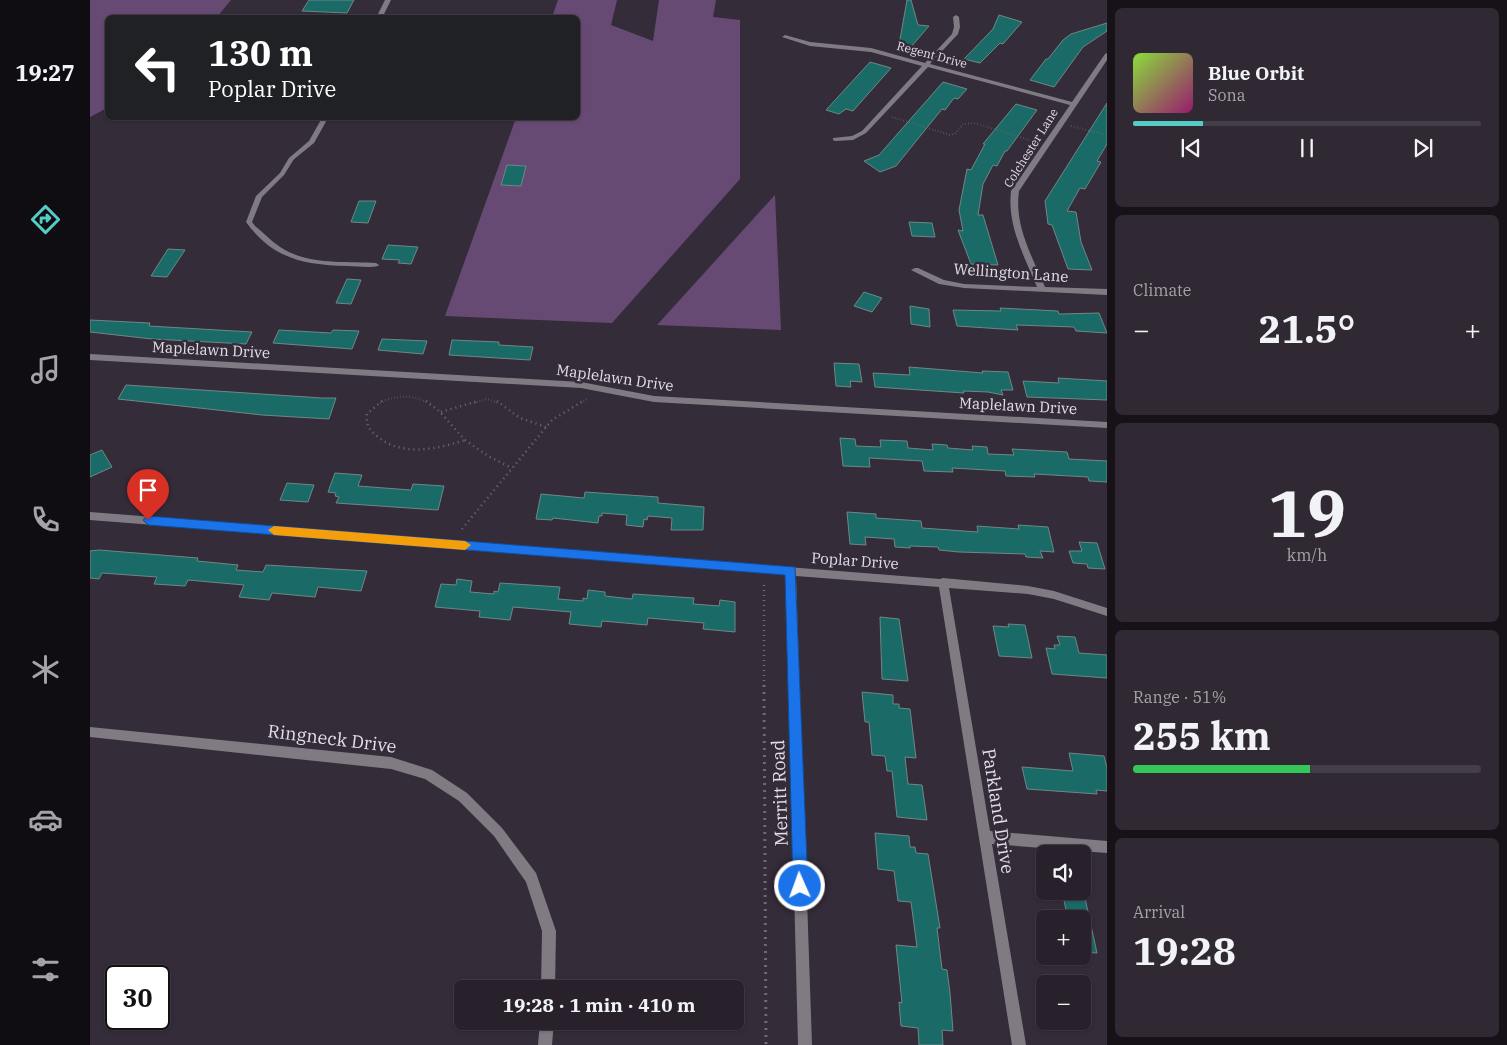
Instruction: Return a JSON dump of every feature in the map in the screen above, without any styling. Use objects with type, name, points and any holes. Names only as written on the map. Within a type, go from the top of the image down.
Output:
[{"type":"street","points":[[380,15],[388,0]]},
{"type":"street","points":[[835,139],[853,138],[864,132],[955,34],[957,27],[956,16]]},
{"type":"street","name":"Regent Drive","points":[[785,37],[810,44],[871,50],[1072,104]]},
{"type":"street","name":"Colchester Lane","points":[[1042,290],[1014,219],[1013,200],[1015,191],[1107,54]]},
{"type":"street","points":[[291,159],[312,142],[324,120]]},
{"type":"street","name":"Wellington Lane","points":[[915,270],[942,282],[964,286],[1107,292]]},
{"type":"street","name":"Maplelawn Drive","points":[[90,357],[581,385],[654,399],[1107,425]]},
{"type":"street","name":"Poplar Drive","points":[[90,516],[1028,590],[1054,595],[1107,612]]},
{"type":"street","name":"Merritt Road","points":[[791,571],[805,1045]]},
{"type":"street","name":"Parkland Drive","points":[[943,582],[1019,1045]]},
{"type":"street","name":"Ringneck Drive","points":[[90,732],[391,763],[428,774],[463,797],[498,832],[531,878],[549,931],[548,980]]},
{"type":"street","points":[[985,837],[1107,846]]},
{"type":"street","points":[[545,1045],[546,1030]]},
{"type":"lane","points":[[291,159],[282,174],[259,196],[250,222],[253,227],[277,248],[292,256],[342,264],[376,266]]},
{"type":"path","points":[[881,114],[950,135],[956,134],[963,124],[974,123],[1046,145]]},
{"type":"path","points":[[1060,122],[1107,135]]},
{"type":"path","points":[[465,440],[428,450],[386,444],[374,436],[368,428],[366,419],[368,410],[378,402],[393,398],[417,398],[441,412],[465,440],[490,459],[512,468]]},
{"type":"path","points":[[462,529],[552,420],[587,399]]},
{"type":"path","points":[[441,412],[487,400],[506,406],[520,418],[546,427]]},
{"type":"path","points":[[764,585],[766,1045]]},
{"type":"shaded area","points":[[90,0],[231,0],[219,15],[105,15],[105,109],[90,117]]},
{"type":"shaded area","points":[[558,0],[617,0],[611,25],[653,41],[659,0],[716,0],[713,17],[740,20],[740,179],[612,323],[445,316],[515,120],[580,120],[580,15],[553,15]]},
{"type":"shaded area","points":[[775,195],[781,330],[657,325]]},
{"type":"building","points":[[309,0],[354,0],[347,13],[302,11]]},
{"type":"building","points":[[907,0],[911,0],[918,25],[929,26],[910,48],[899,45]]},
{"type":"building","points":[[999,15],[1022,22],[1003,44],[1000,43],[980,63],[964,59],[993,29]]},
{"type":"building","points":[[1107,23],[1107,31],[1083,47],[1054,87],[1030,80],[1046,59],[1071,34]]},
{"type":"building","points":[[870,62],[891,68],[853,111],[846,109],[839,114],[826,110]]},
{"type":"building","points":[[943,82],[967,89],[958,99],[954,98],[945,110],[942,109],[896,166],[880,172],[864,161],[879,155]]},
{"type":"building","points":[[1107,103],[1107,144],[1097,161],[1101,162],[1085,189],[1080,188],[1067,211],[1076,212],[1081,242],[1092,270],[1068,269],[1052,225],[1048,224],[1045,201]]},
{"type":"building","points":[[1016,104],[1037,110],[1007,151],[1005,151],[997,166],[993,165],[983,184],[978,215],[983,215],[998,265],[971,264],[958,230],[963,231],[959,210],[967,169],[971,170],[985,144],[983,144]]},
{"type":"building","points":[[507,165],[526,166],[521,186],[501,185]]},
{"type":"building","points":[[359,201],[376,201],[368,223],[351,222]]},
{"type":"building","points":[[909,222],[932,223],[935,237],[912,236]]},
{"type":"building","points":[[388,245],[418,247],[411,264],[398,263],[400,260],[382,259]]},
{"type":"building","points":[[168,249],[185,250],[167,277],[151,276]]},
{"type":"building","points":[[347,279],[361,280],[351,304],[336,303]]},
{"type":"building","points":[[864,292],[882,298],[872,312],[854,306]]},
{"type":"building","points":[[910,306],[929,309],[930,327],[911,324]]},
{"type":"building","points":[[1000,308],[1058,311],[1059,314],[1099,313],[1107,333],[1076,331],[1074,327],[1016,325],[1018,330],[957,326],[953,310],[1001,311]]},
{"type":"building","points":[[90,320],[150,323],[149,326],[252,332],[246,344],[152,339],[90,332]]},
{"type":"building","points":[[279,330],[331,333],[333,330],[359,331],[352,349],[273,343]]},
{"type":"building","points":[[382,339],[427,341],[423,354],[378,350]]},
{"type":"building","points":[[452,340],[499,342],[499,345],[533,347],[530,360],[449,355]]},
{"type":"building","points":[[834,363],[859,364],[862,382],[850,381],[851,387],[836,386]]},
{"type":"building","points":[[909,367],[983,373],[982,371],[1008,372],[1013,390],[1001,390],[1003,395],[988,392],[963,391],[964,393],[875,387],[873,373],[910,375]]},
{"type":"building","points":[[1058,378],[1107,381],[1107,400],[1027,397],[1023,381],[1059,383]]},
{"type":"building","points":[[126,385],[336,398],[329,419],[262,415],[118,399]]},
{"type":"building","points":[[840,438],[855,439],[856,446],[881,447],[880,440],[907,441],[908,448],[933,450],[932,444],[947,445],[948,448],[973,450],[972,446],[987,447],[988,454],[1014,455],[1012,449],[1067,452],[1069,459],[1107,461],[1107,482],[1089,481],[1088,477],[1034,474],[1035,477],[1006,476],[1005,471],[952,468],[953,472],[924,471],[922,461],[869,458],[870,467],[843,466]]},
{"type":"building","points":[[102,450],[112,467],[90,477],[90,455]]},
{"type":"building","points":[[335,473],[362,475],[358,486],[411,490],[413,484],[444,486],[438,510],[336,503],[339,497],[335,496],[336,493],[328,492]]},
{"type":"building","points":[[287,483],[314,485],[308,502],[280,500]]},
{"type":"building","points":[[585,492],[658,497],[658,503],[704,507],[703,530],[671,530],[672,518],[648,516],[647,520],[644,519],[643,527],[626,525],[627,515],[602,513],[602,516],[599,516],[598,523],[553,518],[552,520],[536,519],[541,494],[584,498]]},
{"type":"building","points":[[847,512],[876,514],[876,518],[921,521],[922,528],[978,532],[977,526],[1019,529],[1018,525],[1048,527],[1054,552],[1040,551],[1043,558],[1026,557],[1025,554],[939,550],[938,547],[895,547],[894,539],[865,537],[866,545],[850,544]]},
{"type":"building","points":[[1079,542],[1097,543],[1105,569],[1088,568],[1087,564],[1073,563],[1069,551],[1082,551]]},
{"type":"building","points":[[99,550],[198,558],[197,561],[238,565],[236,570],[263,572],[266,565],[367,571],[361,591],[318,587],[315,597],[272,593],[269,600],[239,597],[244,585],[188,580],[185,586],[154,584],[157,577],[102,573],[99,579],[90,578],[90,551]]},
{"type":"building","points":[[457,579],[472,581],[470,592],[494,594],[494,591],[498,592],[500,583],[560,587],[558,599],[583,601],[583,598],[587,599],[588,590],[605,592],[605,596],[632,599],[633,594],[694,598],[693,604],[719,606],[720,600],[735,602],[735,632],[703,629],[704,623],[648,618],[647,625],[602,621],[601,627],[569,624],[571,612],[513,607],[510,620],[479,617],[480,611],[435,607],[441,584],[456,585]]},
{"type":"building","points":[[880,617],[899,619],[908,681],[882,679]]},
{"type":"building","points":[[1008,624],[1025,625],[1032,658],[999,656],[993,626],[1009,627]]},
{"type":"building","points":[[1057,636],[1075,637],[1079,653],[1107,655],[1107,678],[1052,674],[1046,648],[1055,649],[1054,645],[1060,645]]},
{"type":"building","points":[[862,692],[893,695],[893,704],[899,704],[899,708],[910,709],[916,758],[905,757],[908,784],[922,785],[927,820],[897,817],[892,771],[887,771],[885,756],[872,755],[869,722],[865,722]]},
{"type":"building","points":[[1069,753],[1104,756],[1107,768],[1107,791],[1096,790],[1097,794],[1027,789],[1022,767],[1073,771]]},
{"type":"building","points":[[875,833],[909,836],[910,847],[915,847],[916,853],[928,854],[940,928],[937,928],[942,969],[947,970],[953,1031],[942,1030],[943,1045],[919,1045],[918,1028],[901,1026],[899,1002],[902,1003],[896,945],[917,947],[911,902],[898,901],[894,871],[878,869]]},
{"type":"building","points":[[1064,900],[1085,900],[1088,910],[1066,910]]},
{"type":"building","points":[[1091,926],[1097,953],[1091,953]]},
{"type":"slow traffic","points":[[274,530],[465,545]]},
{"type":"route","points":[[148,520],[791,571],[800,886]]}]
